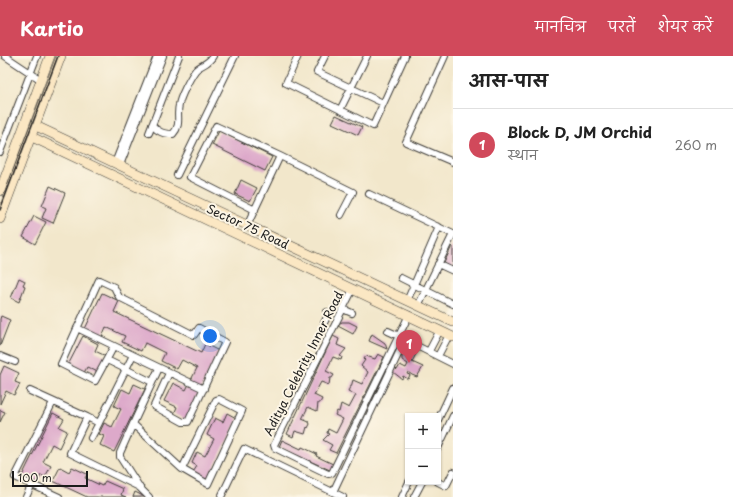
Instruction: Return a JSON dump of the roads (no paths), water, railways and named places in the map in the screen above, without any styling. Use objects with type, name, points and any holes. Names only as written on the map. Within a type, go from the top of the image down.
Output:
[{"type":"street","points":[[4,56],[41,80]]},
{"type":"street","points":[[0,152],[37,56]]},
{"type":"street","points":[[0,191],[50,56]]},
{"type":"street","points":[[0,219],[32,137],[61,56]]},
{"type":"street","points":[[117,164],[157,56]]},
{"type":"street","points":[[117,164],[163,56]]},
{"type":"street","points":[[149,133],[179,56]]},
{"type":"street","points":[[152,125],[158,132],[173,134],[179,122],[178,105],[195,70],[209,62],[213,56]]},
{"type":"street","points":[[177,175],[235,56]]},
{"type":"street","points":[[298,56],[286,83],[373,126],[405,56]]},
{"type":"street","points":[[340,110],[367,56]]},
{"type":"street","points":[[445,56],[406,142],[453,162]]},
{"type":"street","points":[[324,57],[317,72],[383,103]]},
{"type":"street","name":"Sector 75 Road","points":[[36,126],[453,322]]},
{"type":"street","points":[[255,210],[190,178],[216,126],[353,192],[341,215]]},
{"type":"street","points":[[50,145],[55,135]]},
{"type":"street","name":"Sector 75 Road","points":[[32,137],[451,336]]},
{"type":"street","points":[[247,226],[280,156]]},
{"type":"street","points":[[369,194],[453,234],[418,306]]},
{"type":"street","points":[[407,301],[439,227]]},
{"type":"street","points":[[438,264],[453,271]]},
{"type":"street","points":[[401,278],[453,304]]},
{"type":"street","points":[[114,346],[95,381],[62,364],[61,362],[99,280],[113,286],[117,296],[194,335],[199,328],[225,342],[190,420],[183,422],[154,406],[169,372]]},
{"type":"street","name":"Aditya Celebrity Inner Road","points":[[353,289],[274,445],[275,448],[302,462],[328,474],[332,473],[409,315]]},
{"type":"street","points":[[343,309],[352,313]]},
{"type":"street","points":[[324,323],[328,315],[327,312]]},
{"type":"street","points":[[77,328],[204,389]]},
{"type":"street","points":[[388,330],[399,336]]},
{"type":"street","points":[[429,351],[440,330]]},
{"type":"street","points":[[438,356],[451,336]]},
{"type":"street","points":[[334,492],[403,344],[409,342],[453,364]]},
{"type":"street","points":[[91,438],[132,355]]},
{"type":"street","points":[[0,356],[15,362]]},
{"type":"street","points":[[107,360],[152,382]]},
{"type":"street","points":[[149,497],[140,488],[119,455],[159,368]]},
{"type":"street","points":[[441,414],[453,388]]},
{"type":"street","points":[[30,391],[99,423]]},
{"type":"street","points":[[133,424],[182,469],[208,484],[242,411],[216,400],[182,469]]},
{"type":"street","points":[[54,402],[15,477],[59,497]]},
{"type":"street","points":[[441,442],[453,416]]},
{"type":"street","points":[[87,417],[70,453],[140,488]]},
{"type":"street","points":[[221,497],[244,449],[343,497]]},
{"type":"street","points":[[295,474],[302,462]]},
{"type":"street","points":[[441,484],[446,486],[453,472]]},
{"type":"street","points":[[26,497],[32,484]]},
{"type":"street","points":[[402,497],[408,485]]},
{"type":"street","points":[[414,497],[420,485]]},
{"type":"railway","points":[[0,210],[58,56]]},
{"type":"place","name":"Block D, JM Orchid","points":[[409,363]]}]
